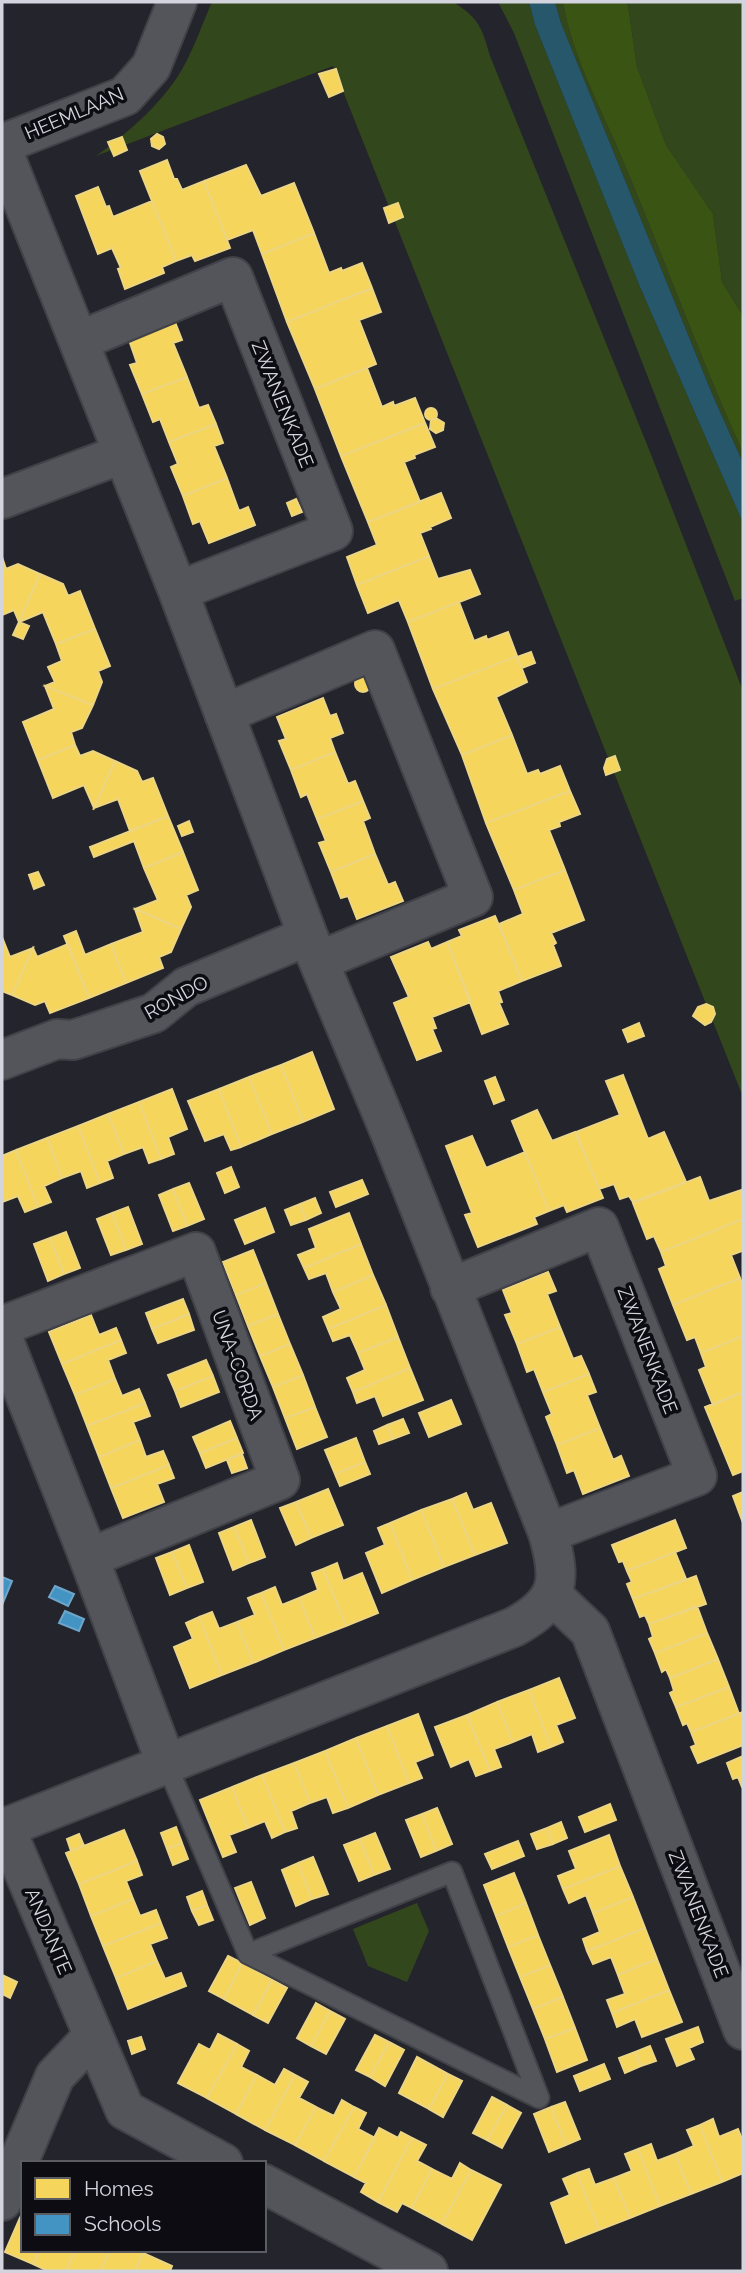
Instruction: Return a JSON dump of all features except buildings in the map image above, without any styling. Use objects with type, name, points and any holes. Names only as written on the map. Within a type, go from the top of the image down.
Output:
[{"type":"street","name":"HEEMLAAN","points":[[2,146],[125,96],[150,67],[177,2]]},
{"type":"street","points":[[2,146],[177,590],[314,948],[548,1533],[554,1555],[555,1574],[552,1595],[537,1614],[514,1627],[4,1828]]},
{"type":"street","name":"ZWANENKADE","points":[[79,341],[233,277],[333,531],[177,590]]},
{"type":"street","points":[[2,499],[122,454]]},
{"type":"street","points":[[224,714],[375,650],[473,897],[314,948]]},
{"type":"street","name":"RONDO","points":[[2,1060],[57,1039],[73,1040],[154,1013],[186,987],[314,948]]},
{"type":"street","name":"ZWANENKADE","points":[[450,1288],[599,1227],[696,1476],[548,1533]]},
{"type":"street","name":"UNA-CORDA","points":[[2,1326],[196,1252],[280,1480],[89,1558]]},
{"type":"street","points":[[2,1336],[166,1763]]},
{"type":"street","name":"ZWANENKADE","points":[[552,1595],[590,1631],[743,2030]]},
{"type":"street","name":"ANDANTE","points":[[4,1828],[125,2110],[219,2161]]},
{"type":"street","points":[[2,2202],[55,2076],[93,2036]]},
{"type":"street","points":[[266,2185],[406,2266]]},
{"type":"lane","points":[[166,1763],[247,1954],[539,2098],[452,1872],[247,1954]]},
{"type":"green space","points":[[212,2],[453,2],[469,13],[482,31],[743,691],[743,1097],[333,66],[96,156],[134,126],[169,89],[190,55]]},
{"type":"green space","points":[[498,2],[529,2],[535,25],[640,287],[743,523],[743,598],[735,601],[514,33]]},
{"type":"green space","points":[[555,2],[563,2],[580,61],[743,453],[743,463],[713,396],[561,23]]},
{"type":"green space","points":[[563,2],[624,2],[628,5],[637,67],[666,145],[713,214],[722,282],[743,316],[743,453],[580,61]]},
{"type":"green space","points":[[624,2],[743,2],[743,316],[722,282],[713,214],[666,145],[637,67],[628,5]]},
{"type":"green space","points":[[417,1903],[429,1931],[407,1982],[368,1966],[353,1929]]},
{"type":"water","points":[[529,2],[555,2],[561,23],[713,396],[743,463],[743,523],[640,287],[535,25]]}]
